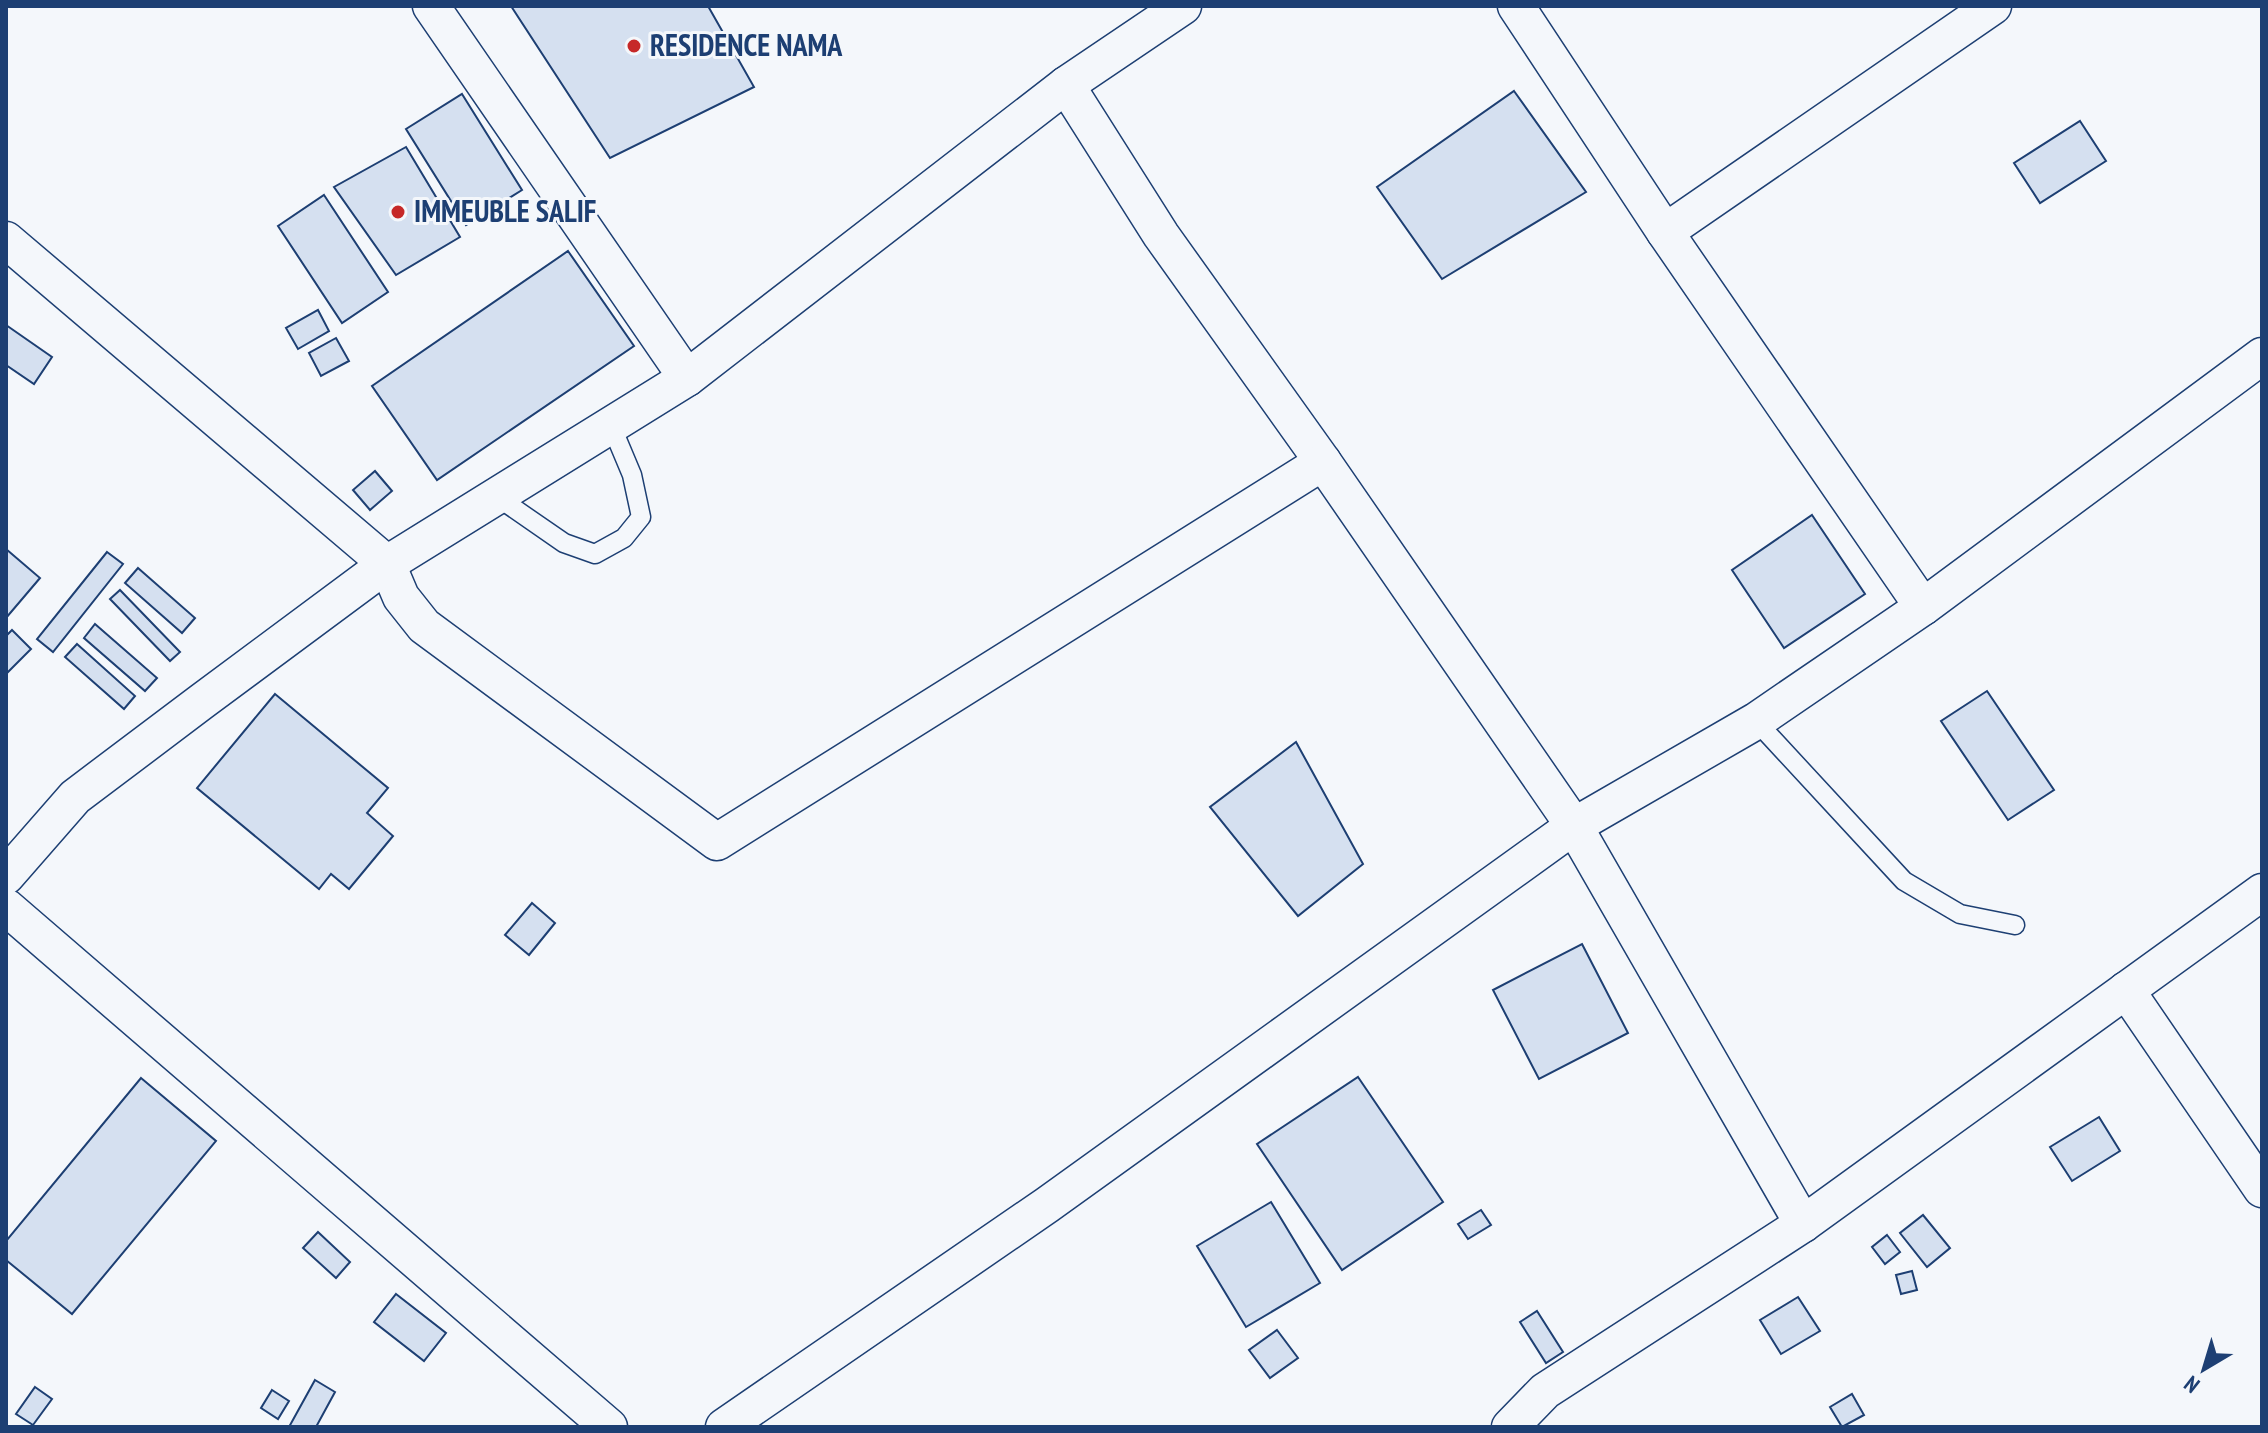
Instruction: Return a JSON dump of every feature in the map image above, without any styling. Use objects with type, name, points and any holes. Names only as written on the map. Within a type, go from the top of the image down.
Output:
[{"type":"street","points":[[431,6],[687,378]]},
{"type":"street","points":[[6,876],[75,797],[387,564],[687,378],[1066,85],[1183,6]]},
{"type":"street","points":[[1516,6],[1665,232],[1923,607]]},
{"type":"street","points":[[1665,232],[1993,6]]},
{"type":"street","points":[[1066,85],[1161,235],[1323,462],[1574,826],[1803,1224]]},
{"type":"street","points":[[6,240],[387,564],[401,597],[424,626],[717,842],[1323,462]]},
{"type":"street","points":[[724,1427],[1047,1205],[1574,826],[1756,721],[1923,607],[2262,356]]},
{"type":"street","points":[[1510,1427],[1545,1391],[1803,1224],[2262,892]]},
{"type":"street","points":[[6,907],[609,1427]]},
{"type":"street","points":[[2126,990],[2262,1189]]},
{"type":"lane","points":[[496,496],[564,543],[595,554],[624,538],[641,517],[632,475],[611,425]]},
{"type":"lane","points":[[1756,721],[1904,881],[1960,914],[2015,925]]},
{"type":"building","name":"RESIDENCE NAMA","points":[[511,6],[708,6],[754,87],[610,158]]},
{"type":"building","points":[[1514,91],[1586,192],[1442,279],[1377,187]]},
{"type":"building","points":[[462,94],[522,190],[466,225],[406,129]]},
{"type":"building","points":[[2080,121],[2106,161],[2040,203],[2014,163]]},
{"type":"building","name":"IMMEUBLE SALIF","points":[[406,147],[460,237],[396,275],[334,187]]},
{"type":"building","points":[[324,195],[388,292],[342,323],[278,226]]},
{"type":"building","points":[[568,251],[634,346],[437,480],[372,386]]},
{"type":"building","points":[[318,310],[329,331],[298,349],[286,328]]},
{"type":"building","points":[[6,325],[52,357],[34,384],[6,365]]},
{"type":"building","points":[[336,338],[349,361],[321,376],[309,353]]},
{"type":"building","points":[[375,471],[392,491],[370,510],[353,490]]},
{"type":"building","points":[[1812,515],[1865,594],[1784,648],[1732,570]]},
{"type":"building","points":[[6,549],[40,578],[6,618]]},
{"type":"building","points":[[107,552],[123,564],[53,652],[37,639]]},
{"type":"building","points":[[138,568],[195,618],[182,633],[125,583]]},
{"type":"building","points":[[120,590],[180,652],[170,661],[110,599]]},
{"type":"building","points":[[95,624],[157,678],[145,691],[84,638]]},
{"type":"building","points":[[12,630],[31,649],[6,674],[6,636]]},
{"type":"building","points":[[77,644],[135,696],[124,709],[65,657]]},
{"type":"building","points":[[1987,691],[2054,790],[2008,820],[1941,721]]},
{"type":"building","points":[[275,694],[388,788],[367,813],[393,836],[349,889],[331,874],[319,889],[197,788]]},
{"type":"building","points":[[1296,742],[1363,864],[1298,916],[1210,807]]},
{"type":"building","points":[[532,903],[555,923],[529,955],[505,935]]},
{"type":"building","points":[[1582,944],[1628,1033],[1539,1079],[1493,990]]},
{"type":"building","points":[[1358,1077],[1443,1202],[1342,1270],[1257,1144]]},
{"type":"building","points":[[141,1078],[216,1141],[72,1314],[6,1260],[6,1241]]},
{"type":"building","points":[[2099,1117],[2120,1151],[2072,1181],[2050,1147]]},
{"type":"building","points":[[1271,1202],[1320,1283],[1246,1327],[1197,1246]]},
{"type":"building","points":[[1481,1210],[1491,1225],[1468,1239],[1458,1224]]},
{"type":"building","points":[[1923,1215],[1950,1248],[1927,1267],[1900,1233]]},
{"type":"building","points":[[318,1232],[350,1262],[336,1278],[303,1248]]},
{"type":"building","points":[[1887,1235],[1900,1252],[1885,1264],[1872,1247]]},
{"type":"building","points":[[1912,1271],[1917,1290],[1901,1294],[1896,1275]]},
{"type":"building","points":[[396,1294],[446,1333],[424,1361],[374,1322]]},
{"type":"building","points":[[1798,1297],[1820,1331],[1781,1354],[1760,1320]]},
{"type":"building","points":[[1537,1311],[1563,1352],[1546,1363],[1520,1322]]},
{"type":"building","points":[[1277,1330],[1298,1358],[1270,1378],[1249,1350]]},
{"type":"building","points":[[315,1380],[335,1392],[316,1427],[289,1427]]},
{"type":"building","points":[[35,1387],[52,1399],[33,1425],[16,1414]]},
{"type":"building","points":[[272,1390],[289,1401],[278,1419],[261,1408]]},
{"type":"building","points":[[1852,1394],[1864,1415],[1842,1427],[1830,1407]]},
{"type":"place","name":"RESIDENCE NAMA","points":[[634,46]]},
{"type":"place","name":"IMMEUBLE SALIF","points":[[398,212]]}]
